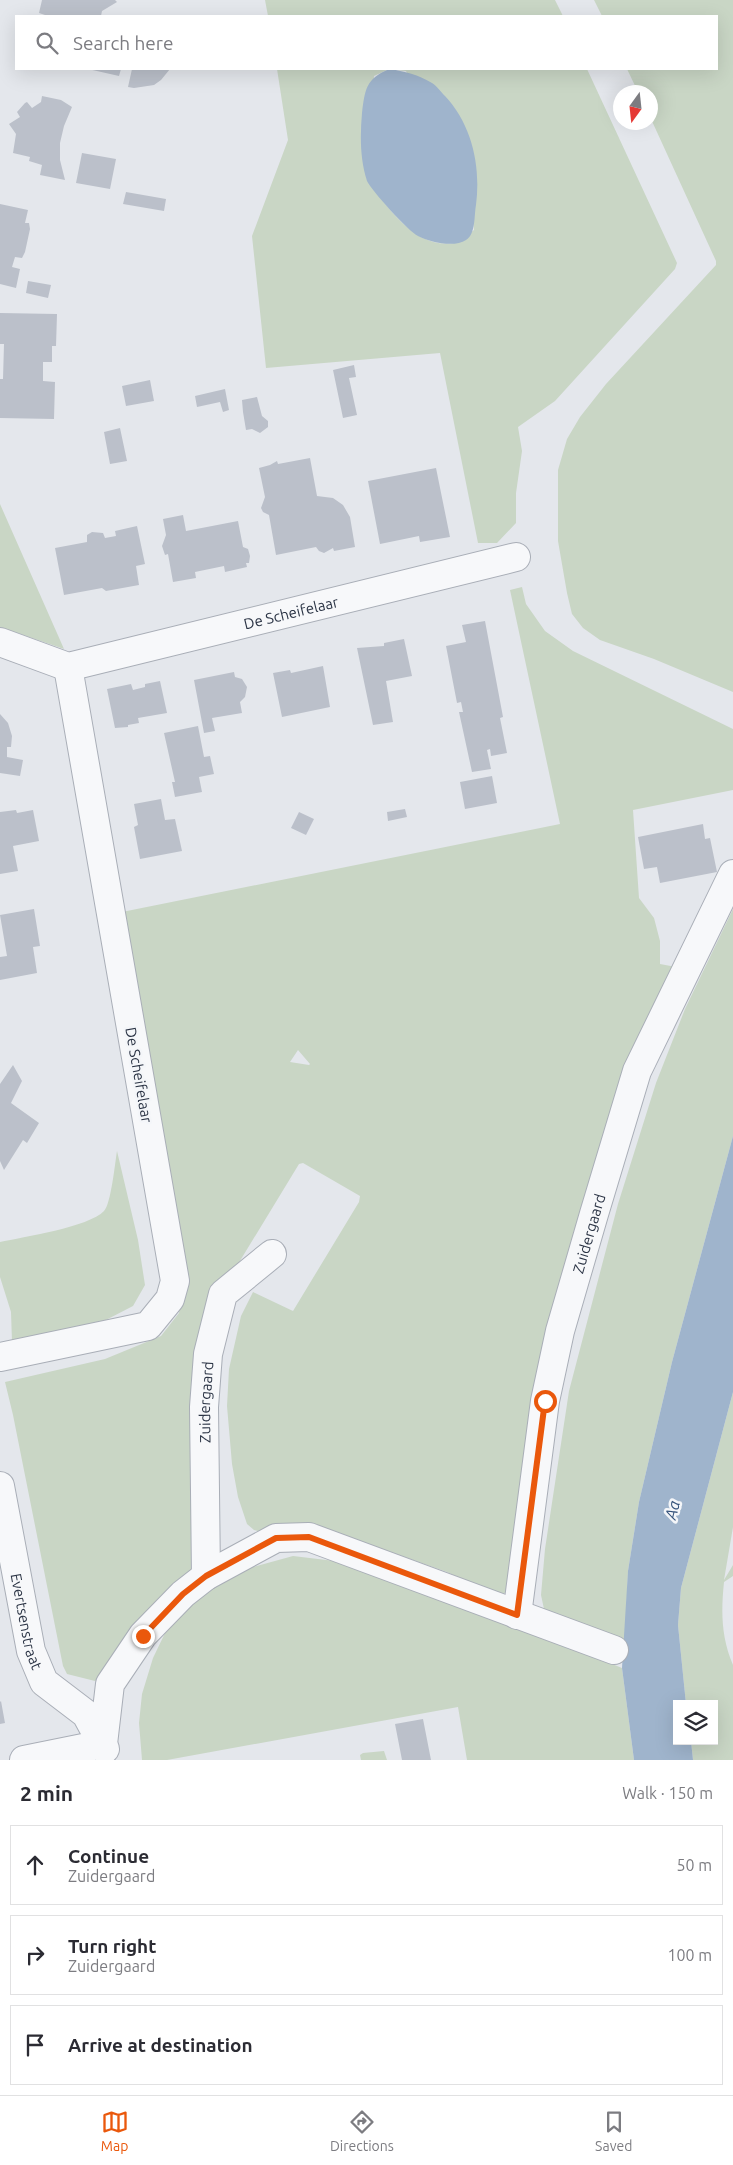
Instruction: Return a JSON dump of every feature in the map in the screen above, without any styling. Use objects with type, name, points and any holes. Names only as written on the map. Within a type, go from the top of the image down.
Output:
[{"type":"street","name":"De Scheifelaar","points":[[0,1357],[148,1326],[170,1298],[175,1281],[68,667],[516,557]]},
{"type":"street","points":[[0,642],[68,667]]},
{"type":"street","name":"Zuidergaard","points":[[517,1615],[545,1401],[560,1331],[594,1214],[637,1071],[733,874]]},
{"type":"street","name":"Zuidergaard","points":[[206,1576],[204,1407],[208,1354],[223,1294],[272,1254]]},
{"type":"street","name":"Evertsenstraat","points":[[0,1486],[31,1651],[44,1682],[86,1714],[107,1752]]},
{"type":"street","points":[[24,1760],[107,1752],[110,1684],[143,1636],[183,1594],[206,1576],[276,1538],[309,1537],[614,1650]]},
{"type":"green space","points":[[265,0],[555,0],[562,15],[268,15]]},
{"type":"green space","points":[[594,0],[733,0],[733,692],[654,659],[600,640],[583,628],[572,614],[558,541],[558,470],[567,439],[580,417],[606,384],[716,265],[716,261],[656,130],[658,130],[658,85],[635,85],[627,70],[718,70],[718,15],[602,15]]},
{"type":"green space","points":[[277,70],[387,70],[374,76],[368,182],[394,214],[415,233],[427,240],[440,243],[454,243],[474,230],[473,220],[406,71],[398,70],[587,70],[613,125],[613,130],[615,130],[677,263],[675,269],[555,401],[518,427],[522,451],[516,493],[516,523],[497,543],[478,543],[440,353],[266,368],[252,236],[288,140]]},
{"type":"green space","points":[[0,504],[64,649],[0,627]]},
{"type":"green space","points":[[522,587],[526,604],[545,631],[573,651],[733,729],[733,790],[633,810],[639,898],[654,918],[660,941],[660,964],[676,967],[565,1315],[507,1593],[493,1594],[447,1572],[374,1546],[323,1536],[273,1535],[254,1530],[247,1524],[238,1497],[232,1464],[227,1406],[229,1369],[241,1316],[253,1292],[293,1311],[359,1202],[360,1196],[303,1163],[299,1164],[232,1274],[212,1323],[196,1564],[162,1601],[111,1669],[95,1681],[67,1674],[63,1666],[5,1382],[105,1359],[161,1336],[179,1313],[182,1281],[112,914],[560,824],[510,590]],"holes":[[[298,1050],[309,1065],[290,1062]]]},
{"type":"green space","points":[[733,909],[733,1136],[672,1362],[639,1502],[628,1571],[625,1643],[562,1621],[544,1609],[541,1595],[545,1549],[569,1391],[618,1204],[656,1083],[685,1009]]},
{"type":"green space","points":[[117,1151],[138,1240],[145,1285],[133,1306],[102,1322],[12,1342],[11,1312],[0,1277],[0,1242],[71,1227],[96,1217],[104,1211],[111,1192]]},
{"type":"green space","points":[[733,1392],[733,1527],[724,1580],[733,1565],[733,1576],[724,1582],[722,1614],[726,1644],[733,1665],[733,1760],[693,1760],[691,1745],[718,1745],[718,1700],[686,1700],[678,1625],[681,1588]]},
{"type":"green space","points":[[293,1556],[343,1562],[454,1600],[622,1668],[634,1760],[467,1760],[458,1707],[167,1760],[142,1760],[139,1723],[142,1694],[153,1658],[166,1631],[209,1586],[239,1571]]},
{"type":"green space","points":[[384,1751],[387,1760],[361,1760],[360,1755],[363,1753]]},
{"type":"water","points":[[387,70],[406,72],[434,84],[454,107],[462,120],[473,147],[477,176],[475,219],[472,233],[466,240],[449,244],[418,236],[375,193],[367,181],[361,147],[364,97],[371,81]]},
{"type":"water","name":"Aa","points":[[733,1136],[733,1392],[681,1588],[678,1625],[686,1700],[673,1700],[673,1745],[691,1745],[693,1760],[634,1760],[622,1668],[628,1571],[639,1502],[672,1362]]},
{"type":"building","points":[[42,0],[115,0],[117,2],[102,11],[101,15],[45,15],[39,13]]},
{"type":"building","points":[[92,70],[121,70],[119,76]]},
{"type":"building","points":[[132,70],[169,70],[154,85],[128,87]]},
{"type":"building","points":[[42,96],[61,100],[72,107],[64,126],[60,143],[60,160],[65,180],[40,175],[42,165],[29,161],[30,157],[13,153],[16,134],[9,124],[20,117],[17,112],[25,103],[27,102],[32,108],[41,102]]},
{"type":"building","points":[[82,153],[116,159],[110,189],[76,183]]},
{"type":"building","points":[[126,192],[166,199],[164,211],[123,204]]},
{"type":"building","points":[[0,204],[28,210],[25,223],[29,223],[30,229],[25,252],[22,258],[15,257],[12,267],[20,269],[16,288],[0,284]]},
{"type":"building","points":[[28,281],[51,285],[48,298],[26,293]]},
{"type":"building","points":[[0,313],[57,314],[56,346],[52,346],[52,362],[43,362],[43,381],[55,382],[54,419],[0,418],[0,379],[3,379],[4,344],[0,344]]},
{"type":"building","points":[[354,365],[356,377],[349,378],[357,415],[343,418],[333,370]]},
{"type":"building","points":[[150,380],[154,401],[126,406],[122,386]]},
{"type":"building","points":[[225,389],[229,410],[223,412],[220,402],[197,407],[195,396]]},
{"type":"building","points":[[257,397],[262,416],[268,421],[268,427],[260,433],[252,429],[246,430],[242,400]]},
{"type":"building","points":[[120,428],[127,461],[110,464],[104,432]]},
{"type":"building","points":[[310,458],[317,496],[333,498],[343,505],[350,517],[355,547],[334,551],[333,548],[324,553],[316,547],[276,555],[269,515],[263,512],[261,508],[265,497],[259,468],[277,461],[278,464]]},
{"type":"building","points":[[436,468],[450,537],[420,542],[419,536],[380,544],[368,481]]},
{"type":"building","points":[[183,515],[186,531],[238,521],[243,547],[248,549],[250,556],[249,563],[246,563],[247,567],[225,572],[224,566],[195,572],[196,578],[173,582],[168,554],[165,555],[162,546],[166,535],[163,519]]},
{"type":"building","points":[[137,526],[145,564],[136,566],[139,585],[106,591],[102,588],[64,595],[55,548],[87,542],[87,535],[92,532],[103,533],[105,538],[116,536],[115,531]]},
{"type":"building","points":[[485,621],[503,717],[500,718],[507,753],[491,756],[490,749],[487,750],[491,769],[472,772],[459,712],[463,712],[461,702],[457,703],[446,646],[466,642],[462,625]]},
{"type":"building","points":[[404,639],[412,676],[386,681],[393,722],[373,725],[357,648],[384,646],[384,643]]},
{"type":"building","points":[[323,666],[330,707],[282,717],[273,673],[290,670],[291,673]]},
{"type":"building","points":[[234,672],[235,677],[242,679],[247,687],[245,697],[240,702],[242,713],[212,718],[215,731],[204,733],[194,680]]},
{"type":"building","points":[[160,681],[167,713],[138,718],[139,723],[128,725],[128,727],[115,728],[107,689],[131,684],[133,690],[145,687],[145,684]]},
{"type":"building","points":[[0,714],[8,723],[12,736],[11,747],[7,747],[7,757],[23,760],[20,776],[0,773]]},
{"type":"building","points":[[198,726],[204,757],[210,756],[214,774],[199,777],[202,792],[175,797],[172,782],[175,782],[164,733]]},
{"type":"building","points":[[492,776],[497,803],[465,809],[460,782]]},
{"type":"building","points":[[161,799],[165,820],[175,819],[182,851],[140,859],[134,827],[138,825],[134,804]]},
{"type":"building","points":[[405,809],[407,817],[388,821],[387,812]]},
{"type":"building","points":[[16,810],[17,813],[33,810],[39,841],[13,846],[18,871],[0,874],[0,812]]},
{"type":"building","points":[[299,812],[314,819],[306,835],[291,828]]},
{"type":"building","points":[[703,824],[705,839],[710,838],[717,872],[660,883],[657,867],[644,869],[638,837]]},
{"type":"building","points":[[34,909],[40,946],[33,947],[37,973],[0,980],[0,957],[7,956],[0,915]]},
{"type":"building","points":[[13,1065],[22,1081],[11,1103],[39,1123],[27,1143],[23,1140],[4,1170],[0,1161],[0,1084]]},
{"type":"building","points":[[0,1702],[5,1723],[0,1724]]},
{"type":"building","points":[[423,1719],[431,1760],[402,1760],[395,1724]]},
{"type":"route","points":[[143,1636],[183,1594],[206,1576],[276,1538],[309,1537],[517,1615],[545,1401]]}]
